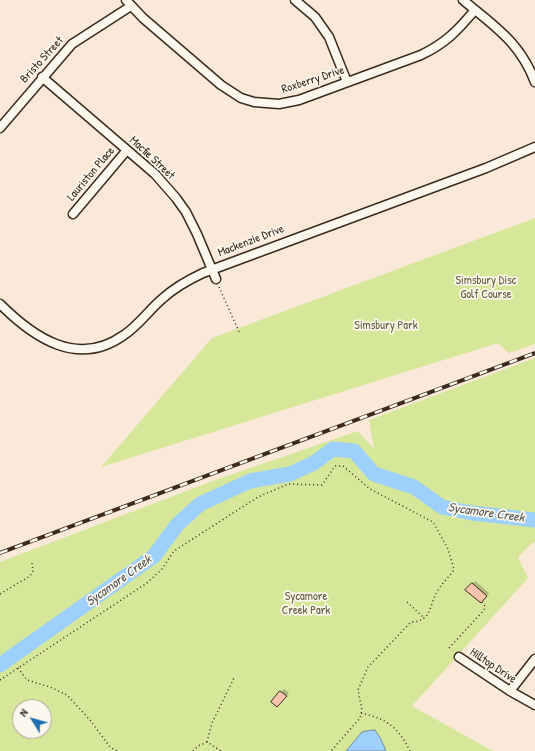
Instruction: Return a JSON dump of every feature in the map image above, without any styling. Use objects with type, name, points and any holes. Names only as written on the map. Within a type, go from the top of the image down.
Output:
[{"type":"street","points":[[295,0],[315,17],[329,37],[347,82]]},
{"type":"street","points":[[463,0],[516,46],[524,58],[535,82]]},
{"type":"street","name":"Roxberry Drive","points":[[129,3],[202,70],[221,85],[241,98],[266,104],[291,102],[436,48],[454,36],[475,10]]},
{"type":"street","name":"Bristo Street","points":[[0,128],[42,77],[72,44],[129,3]]},
{"type":"street","name":"Macfie Street","points":[[42,77],[163,183],[183,207],[197,234],[216,279]]},
{"type":"street","name":"Mackenzie Drive","points":[[0,304],[37,336],[46,341],[67,348],[90,348],[102,346],[125,335],[161,300],[178,286],[212,269],[486,168],[535,147]]},
{"type":"street","name":"Lauriston Place","points":[[73,214],[127,150]]},
{"type":"street","name":"Hilltop Drive","points":[[459,657],[510,691],[535,705]]},
{"type":"street","points":[[510,691],[535,659]]},
{"type":"path","points":[[216,279],[240,334]]},
{"type":"path","points":[[0,680],[147,583],[162,569],[174,551],[206,529],[258,497],[288,484],[322,486],[335,466],[343,466],[370,489],[433,522],[448,548],[454,569],[449,578],[439,588],[428,615],[420,622],[410,622],[368,667],[358,690],[362,710],[360,718],[331,751]]},
{"type":"path","points":[[0,594],[30,576],[33,571],[32,563]]},
{"type":"path","points":[[407,602],[424,618]]},
{"type":"path","points":[[449,648],[484,610],[485,606],[482,602]]},
{"type":"path","points":[[18,668],[27,680],[55,689],[67,695],[90,720],[110,747],[117,751]]},
{"type":"path","points":[[208,742],[212,723],[234,678]]},
{"type":"path","points":[[361,713],[377,717],[387,722],[402,735],[410,751]]},
{"type":"path","points":[[193,751],[198,746],[208,742]]},
{"type":"path","points":[[208,742],[221,751]]},
{"type":"green space","name":"Simsbury Park","points":[[535,218],[535,344],[509,353],[498,343],[101,467],[212,338]]},
{"type":"green space","name":"Sycamore Creek Park","points":[[535,358],[535,543],[533,542],[518,557],[528,578],[412,706],[493,751],[0,751],[0,562],[218,479],[358,431],[374,449],[369,420]]},
{"type":"water","points":[[375,730],[386,751],[346,751],[362,732]]},
{"type":"building","points":[[472,583],[487,596],[481,603],[465,590]]},
{"type":"building","points":[[280,691],[287,696],[277,707],[271,702]]},
{"type":"waterway","name":"Sycamore Creek","points":[[0,665],[154,556],[177,525],[200,504],[250,481],[290,474],[314,463],[333,449],[354,451],[374,474],[414,487],[442,507],[472,513],[535,520]]},
{"type":"railway","points":[[0,553],[535,353]]},
{"type":"park label","name":"Simsbury Disc Golf Course","points":[[486,288]]}]
